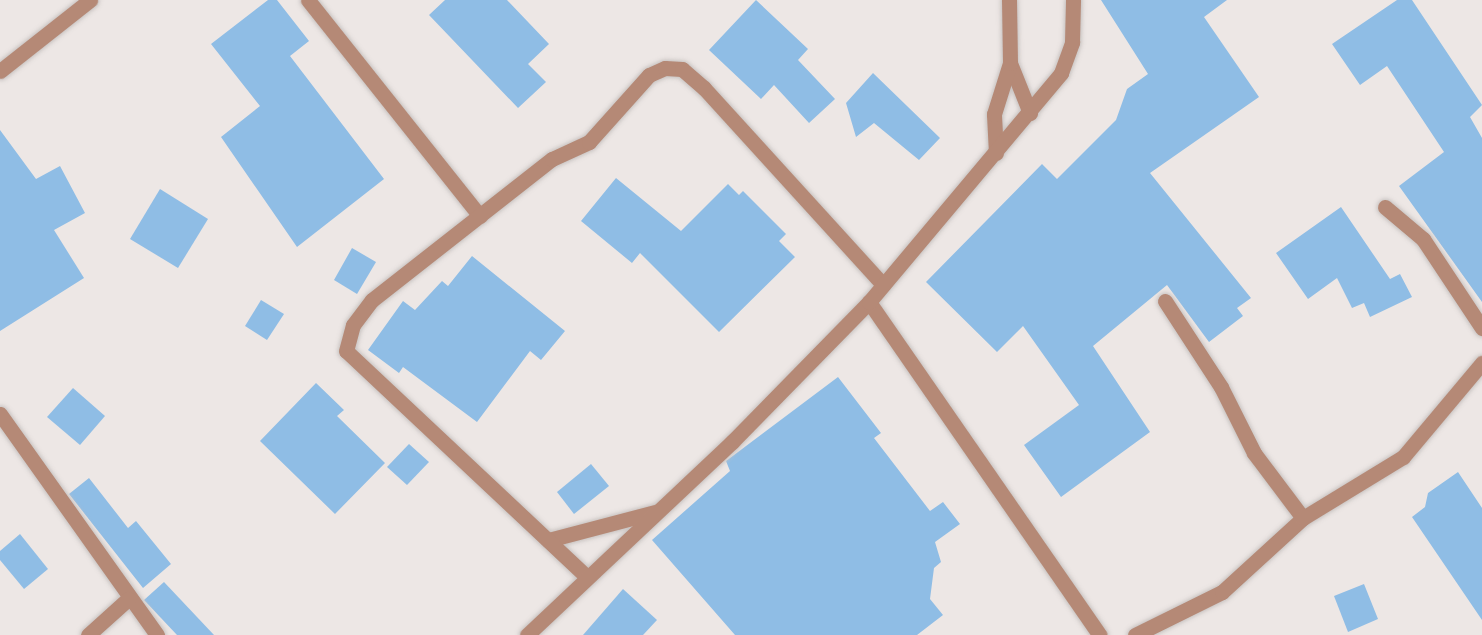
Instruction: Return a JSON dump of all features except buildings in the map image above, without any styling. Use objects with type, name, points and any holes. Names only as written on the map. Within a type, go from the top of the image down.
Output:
[{"type":"street","points":[[0,70],[90,0]]},
{"type":"street","points":[[308,0],[480,216]]},
{"type":"street","points":[[996,153],[994,114],[1010,63],[1009,0]]},
{"type":"street","points":[[527,635],[658,511],[869,302],[1030,113],[1061,73],[1072,42],[1073,0]]},
{"type":"street","points":[[1010,63],[1030,113]]},
{"type":"street","points":[[587,577],[346,351],[353,325],[372,300],[552,159],[608,127],[649,75],[665,68],[682,69],[883,285]]},
{"type":"street","points":[[1385,207],[1423,239],[1482,328]]},
{"type":"street","points":[[1165,301],[1221,387],[1254,453],[1303,518]]},
{"type":"street","points":[[869,302],[1100,635]]},
{"type":"street","points":[[1135,635],[1222,592],[1303,518],[1403,458],[1482,363]]},
{"type":"street","points":[[0,414],[128,599],[157,635]]},
{"type":"street","points":[[548,540],[658,511]]},
{"type":"street","points":[[88,635],[128,599]]}]
